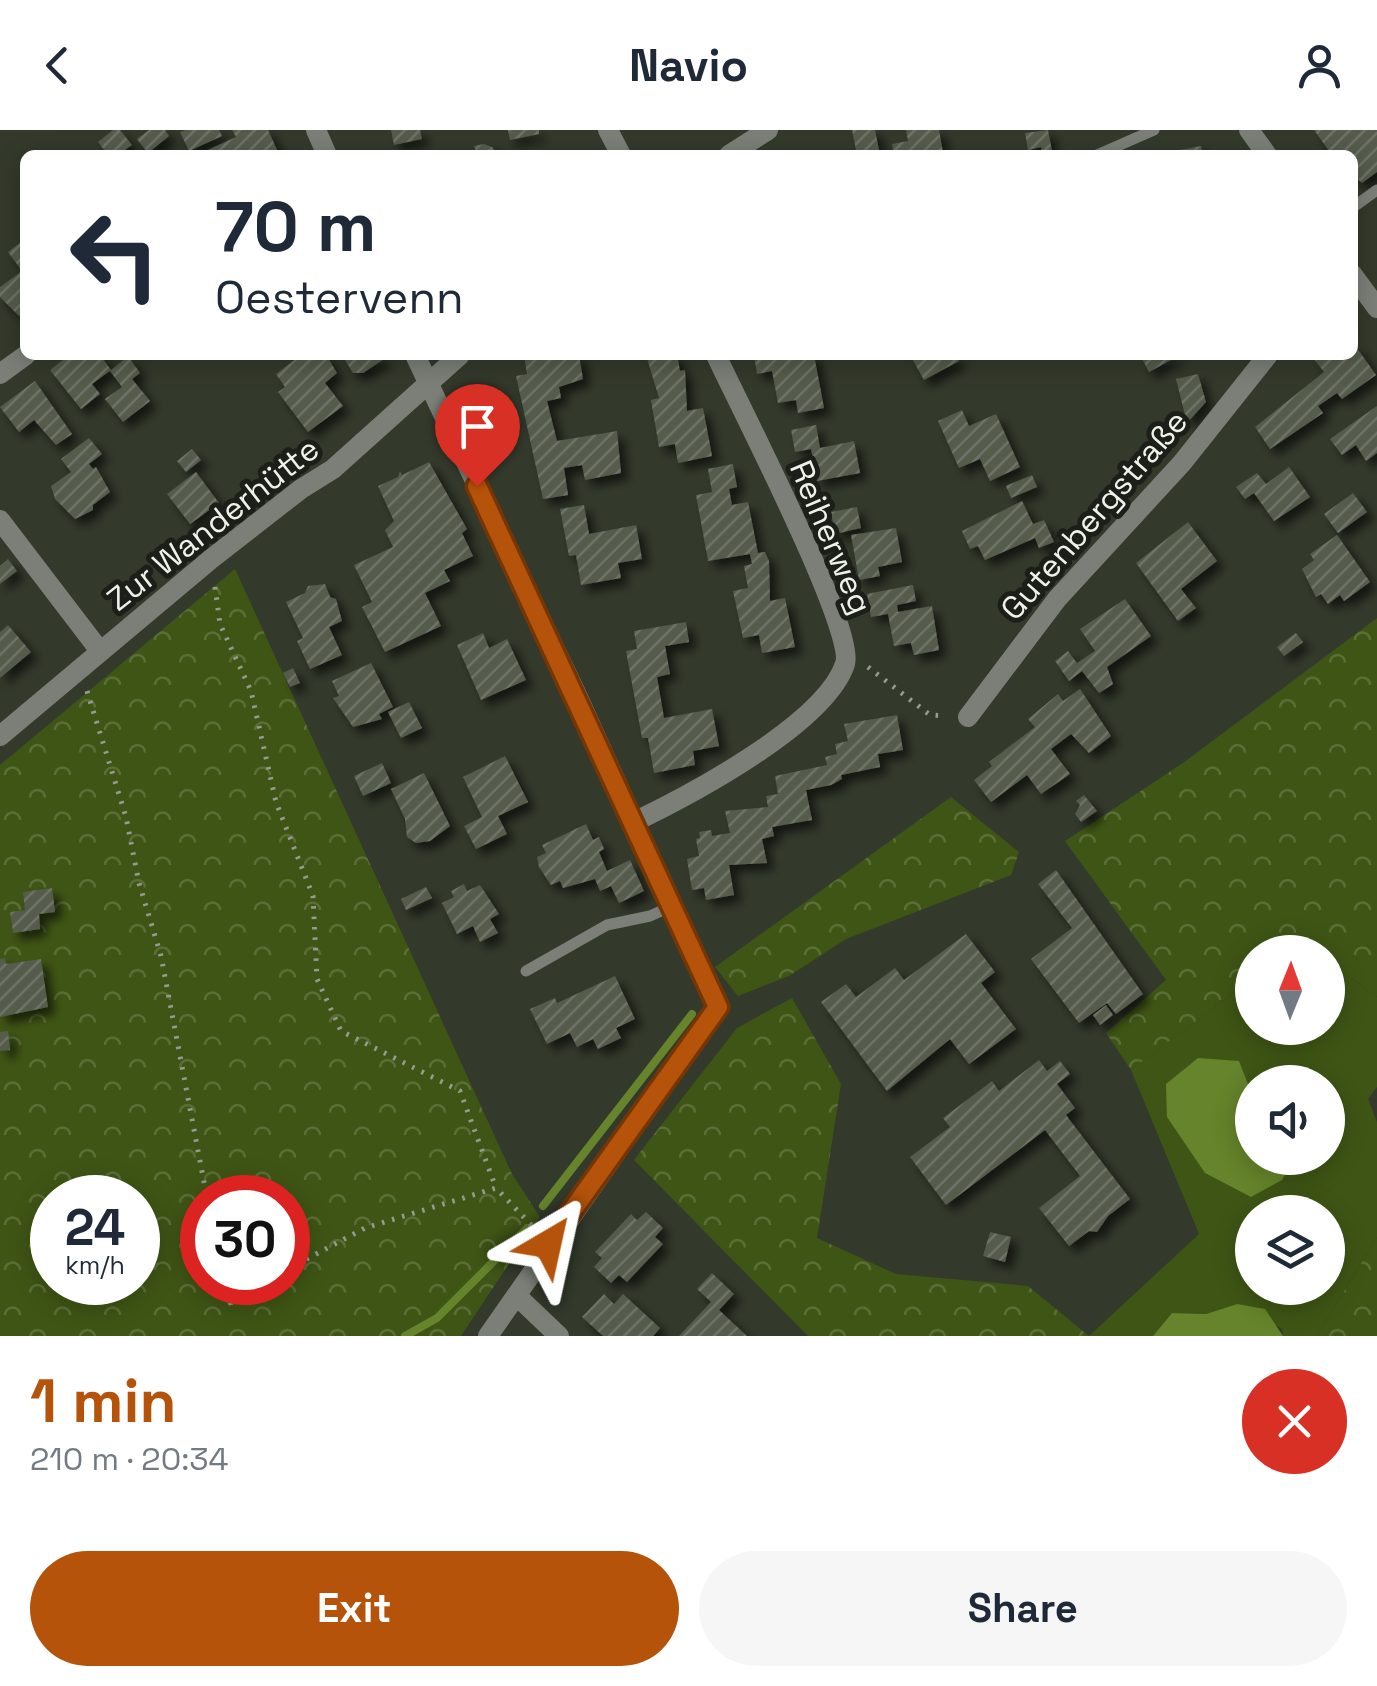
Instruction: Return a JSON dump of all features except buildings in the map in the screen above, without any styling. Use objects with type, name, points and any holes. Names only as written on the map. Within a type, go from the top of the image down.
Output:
[{"type":"street","points":[[738,150],[768,130]]},
{"type":"street","points":[[1358,282],[1377,308]]},
{"type":"street","points":[[417,360],[718,1007],[548,1244],[488,1336]]},
{"type":"street","name":"Zur Wanderhütte","points":[[0,736],[211,559],[300,489],[333,470],[454,360]]},
{"type":"street","name":"Reiherweg","points":[[634,822],[728,776],[834,686],[847,660],[836,614],[718,360]]},
{"type":"street","name":"Gutenbergstraße","points":[[968,717],[1057,599],[1182,463],[1264,360]]},
{"type":"street","points":[[0,520],[100,651]]},
{"type":"street","points":[[517,1296],[559,1336]]},
{"type":"lane","points":[[1108,150],[1154,130]]},
{"type":"lane","points":[[526,971],[607,925],[650,916],[672,906]]},
{"type":"path","points":[[211,559],[220,624],[251,690],[276,802],[313,896],[317,979],[341,1031],[460,1091],[496,1188],[548,1244]]},
{"type":"path","points":[[847,660],[871,668],[930,715],[968,717]]},
{"type":"path","points":[[77,670],[95,707],[161,956],[203,1175]]},
{"type":"path","points":[[310,1257],[365,1228],[496,1188]]},
{"type":"green space","points":[[235,569],[512,1174],[540,1217],[461,1336],[0,1336],[0,765]]},
{"type":"green space","points":[[1377,618],[1377,997],[1345,973],[1345,935],[1235,935],[1235,992],[1131,1070],[1106,1033],[1166,980],[1065,841],[1183,763]]},
{"type":"green space","points":[[951,797],[1019,852],[1011,875],[846,939],[789,976],[738,996],[715,967]]},
{"type":"green space","points":[[1345,973],[1377,997],[1377,1087],[1368,1099],[1377,1122],[1377,1237],[1345,1290],[1345,1195],[1235,1195],[1235,1305],[1206,1314],[1172,1313],[1153,1336],[1089,1336],[1199,1234],[1131,1070],[1235,992],[1235,1045],[1345,1045]]},
{"type":"green space","points":[[792,998],[841,1084],[817,1238],[896,1274],[1028,1286],[1089,1336],[808,1336],[634,1160],[737,1028]]},
{"type":"green space","points":[[1377,1237],[1377,1336],[1317,1336],[1336,1305],[1345,1305],[1345,1290]]},
{"type":"green space","points":[[1239,1305],[1336,1305],[1317,1336],[1283,1336],[1282,1329]]},
{"type":"shaded area","points":[[1198,1058],[1239,1061],[1241,1065],[1235,1065],[1235,1175],[1285,1175],[1282,1180],[1247,1195],[1205,1173],[1167,1117],[1166,1084]]},
{"type":"shaded area","points":[[1235,1305],[1265,1309],[1283,1336],[1153,1336],[1172,1313],[1206,1314]]},
{"type":"waterway","points":[[543,1206],[692,1014]]},
{"type":"waterway","points":[[405,1336],[437,1318],[527,1228]]},
{"type":"route","points":[[477,486],[577,695],[718,1007],[548,1244]]}]
